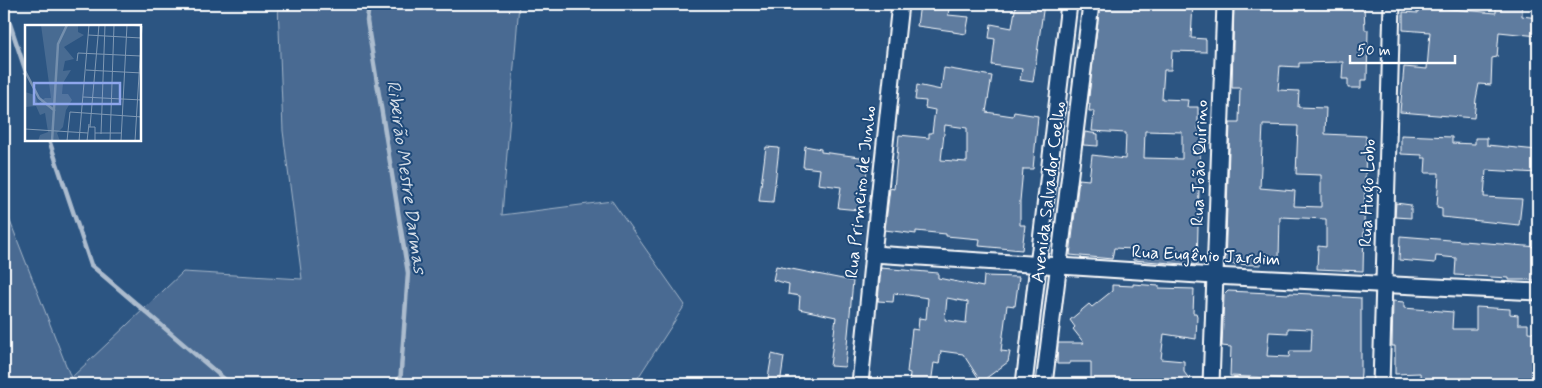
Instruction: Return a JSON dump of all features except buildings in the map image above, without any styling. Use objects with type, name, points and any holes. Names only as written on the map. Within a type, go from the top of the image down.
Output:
[{"type":"street","name":"Rua Primeiro de Junho","points":[[860,384],[872,254],[900,4]]},
{"type":"street","name":"Avenida Salvador Coelho","points":[[1024,384],[1069,4]]},
{"type":"street","name":"Avenida Salvador Coelho","points":[[1044,384],[1091,4]]},
{"type":"street","name":"Rua João Quirino","points":[[1211,384],[1226,4]]},
{"type":"street","name":"Rua Hugo Lobo","points":[[1381,384],[1392,4]]},
{"type":"street","name":"Rua Eugênio Jardim","points":[[872,254],[1214,276],[1538,292]]},
{"type":"shaded area","points":[[278,4],[519,4],[502,215],[612,201],[685,305],[634,384],[4,384],[4,210],[71,378],[183,272],[302,279],[283,131]]},
{"type":"waterway","name":"Ribeirão Mestre Darmas","points":[[369,4],[367,21],[408,273],[400,384]]},
{"type":"waterway","points":[[4,17],[10,24],[25,69]]},
{"type":"waterway","points":[[49,141],[91,265],[230,384]]}]
